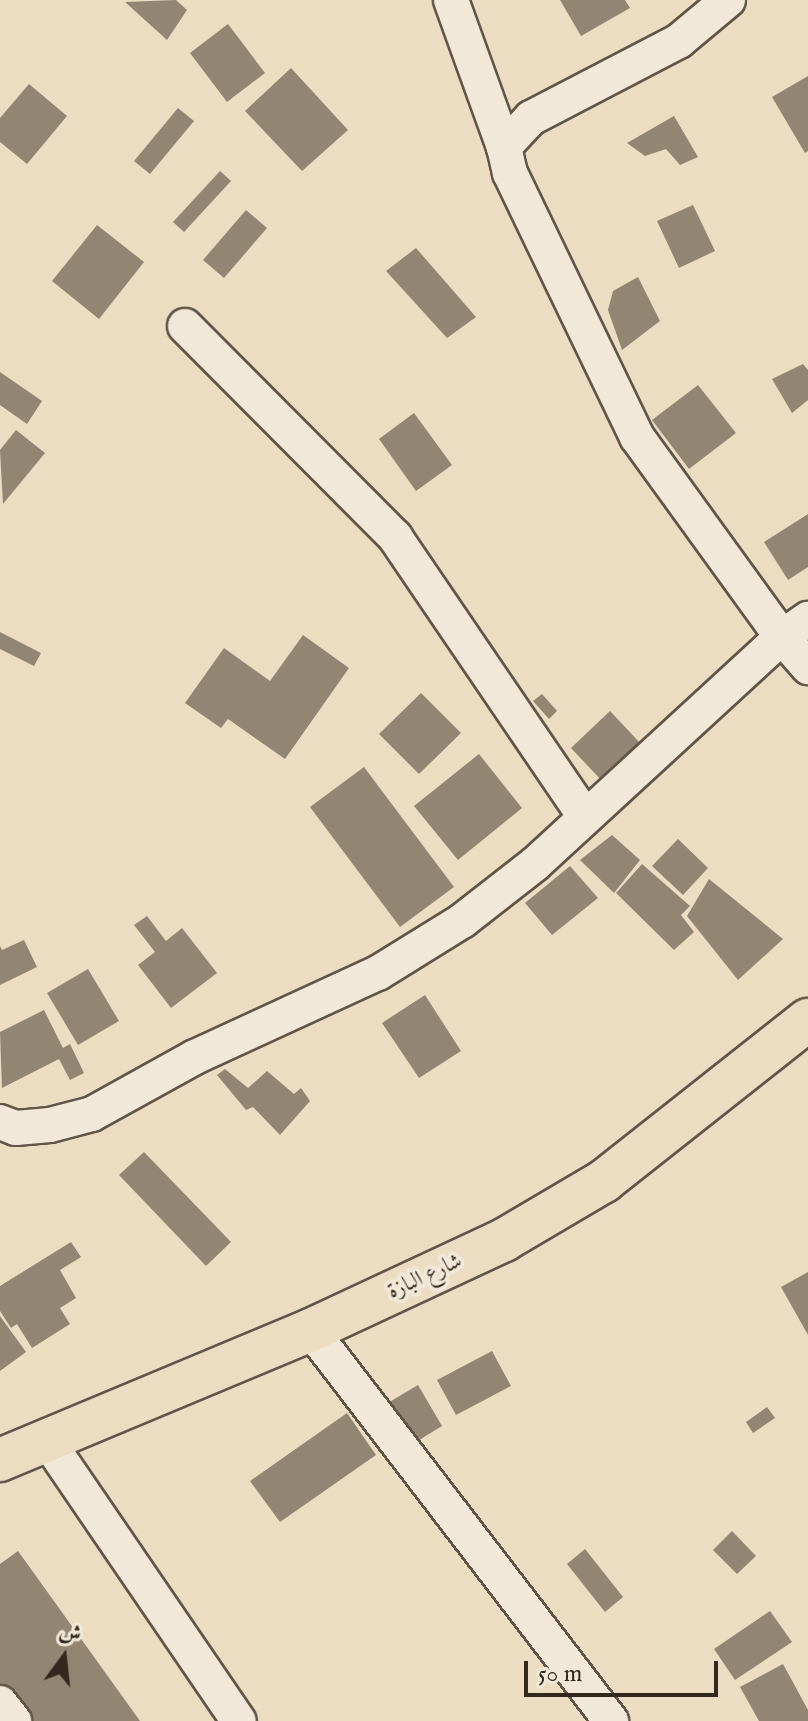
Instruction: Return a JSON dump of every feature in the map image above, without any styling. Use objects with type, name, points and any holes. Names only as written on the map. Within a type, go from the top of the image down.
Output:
[{"type":"main road","name":"شارع البازة","points":[[0,1460],[311,1330],[504,1240],[604,1181],[808,1020]]},
{"type":"street","points":[[451,0],[504,147],[510,173],[637,437],[795,628],[808,667]]},
{"type":"street","points":[[504,147],[531,118],[679,41],[728,0]]},
{"type":"street","points":[[185,326],[395,537],[585,817]]},
{"type":"street","points":[[0,1122],[16,1128],[50,1125],[92,1114],[195,1057],[378,973],[462,921],[585,817],[795,628]]},
{"type":"street","points":[[311,1330],[611,1721]]},
{"type":"street","points":[[47,1440],[239,1721]]},
{"type":"street","points":[[0,1703],[14,1721]]},
{"type":"building","points":[[176,0],[187,10],[167,40],[125,2]]},
{"type":"building","points":[[560,0],[625,0],[630,8],[581,36]]},
{"type":"building","points":[[228,24],[265,73],[227,102],[190,53]]},
{"type":"building","points":[[291,68],[348,130],[302,171],[245,111]]},
{"type":"building","points":[[808,76],[808,151],[805,153],[772,97]]},
{"type":"building","points":[[29,84],[67,116],[27,164],[0,142],[0,118]]},
{"type":"building","points":[[178,108],[194,121],[150,174],[134,161]]},
{"type":"building","points":[[674,116],[698,157],[680,165],[666,149],[645,156],[627,143]]},
{"type":"building","points":[[220,171],[231,181],[184,232],[173,222]]},
{"type":"building","points":[[693,205],[715,251],[679,268],[657,221]]},
{"type":"building","points":[[246,210],[267,228],[224,278],[203,260]]},
{"type":"building","points":[[97,225],[144,262],[99,319],[52,281]]},
{"type":"building","points":[[416,248],[476,317],[447,338],[386,271]]},
{"type":"building","points":[[638,277],[660,321],[622,350],[608,310],[613,291]]},
{"type":"building","points":[[803,364],[808,370],[808,400],[792,413],[772,379]]},
{"type":"building","points":[[0,372],[42,401],[27,424],[0,405]]},
{"type":"building","points":[[698,385],[736,433],[689,469],[652,420]]},
{"type":"building","points":[[414,413],[452,465],[416,491],[379,439]]},
{"type":"building","points":[[16,430],[45,453],[3,504],[0,450]]},
{"type":"building","points":[[808,514],[808,567],[788,580],[764,542]]},
{"type":"building","points":[[0,632],[41,653],[34,666],[0,649]]},
{"type":"building","points":[[303,635],[349,668],[285,759],[228,719],[221,728],[185,703],[224,648],[270,681]]},
{"type":"building","points":[[421,693],[461,733],[419,774],[379,734]]},
{"type":"building","points":[[542,694],[557,711],[549,719],[533,701]]},
{"type":"building","points":[[610,711],[641,744],[602,781],[571,748]]},
{"type":"building","points":[[479,754],[522,808],[458,860],[414,806]]},
{"type":"building","points":[[364,767],[454,887],[400,927],[310,807]]},
{"type":"building","points":[[612,835],[640,860],[614,893],[580,860]]},
{"type":"building","points":[[678,839],[708,868],[683,895],[652,866]]},
{"type":"building","points":[[642,864],[690,906],[681,915],[694,932],[674,950],[616,893]]},
{"type":"building","points":[[570,866],[598,898],[552,935],[525,903]]},
{"type":"building","points":[[709,879],[783,939],[738,980],[687,916]]},
{"type":"building","points":[[147,916],[166,941],[182,928],[217,973],[171,1008],[138,965],[155,952],[134,925]]},
{"type":"building","points":[[24,940],[37,967],[0,985],[0,946],[2,950]]},
{"type":"building","points":[[88,969],[119,1021],[78,1045],[47,993]]},
{"type":"building","points":[[425,995],[461,1051],[419,1078],[382,1023]]},
{"type":"building","points":[[44,1010],[63,1048],[70,1044],[84,1073],[70,1080],[59,1059],[2,1088],[0,1032]]},
{"type":"building","points":[[225,1069],[248,1088],[267,1071],[294,1094],[301,1088],[310,1101],[280,1135],[253,1107],[246,1110],[217,1075]]},
{"type":"building","points":[[144,1152],[231,1242],[206,1266],[119,1175]]},
{"type":"building","points":[[71,1242],[81,1257],[60,1270],[76,1298],[60,1308],[70,1324],[32,1348],[17,1324],[11,1328],[0,1311],[0,1286]]},
{"type":"building","points":[[808,1272],[808,1335],[781,1287]]},
{"type":"building","points":[[0,1316],[26,1352],[0,1371]]},
{"type":"building","points":[[492,1351],[511,1386],[456,1415],[437,1380]]},
{"type":"building","points":[[418,1385],[442,1426],[411,1445],[386,1404]]},
{"type":"building","points":[[767,1407],[775,1418],[753,1433],[746,1422]]},
{"type":"building","points":[[347,1413],[376,1455],[280,1522],[250,1481]]},
{"type":"building","points":[[732,1531],[756,1556],[737,1574],[713,1550]]},
{"type":"building","points":[[585,1549],[623,1597],[605,1612],[567,1564]]},
{"type":"building","points":[[18,1551],[140,1721],[25,1721],[0,1686],[0,1564]]},
{"type":"building","points":[[770,1611],[792,1642],[735,1680],[714,1649]]},
{"type":"building","points":[[783,1664],[808,1710],[808,1721],[759,1721],[740,1687]]}]
